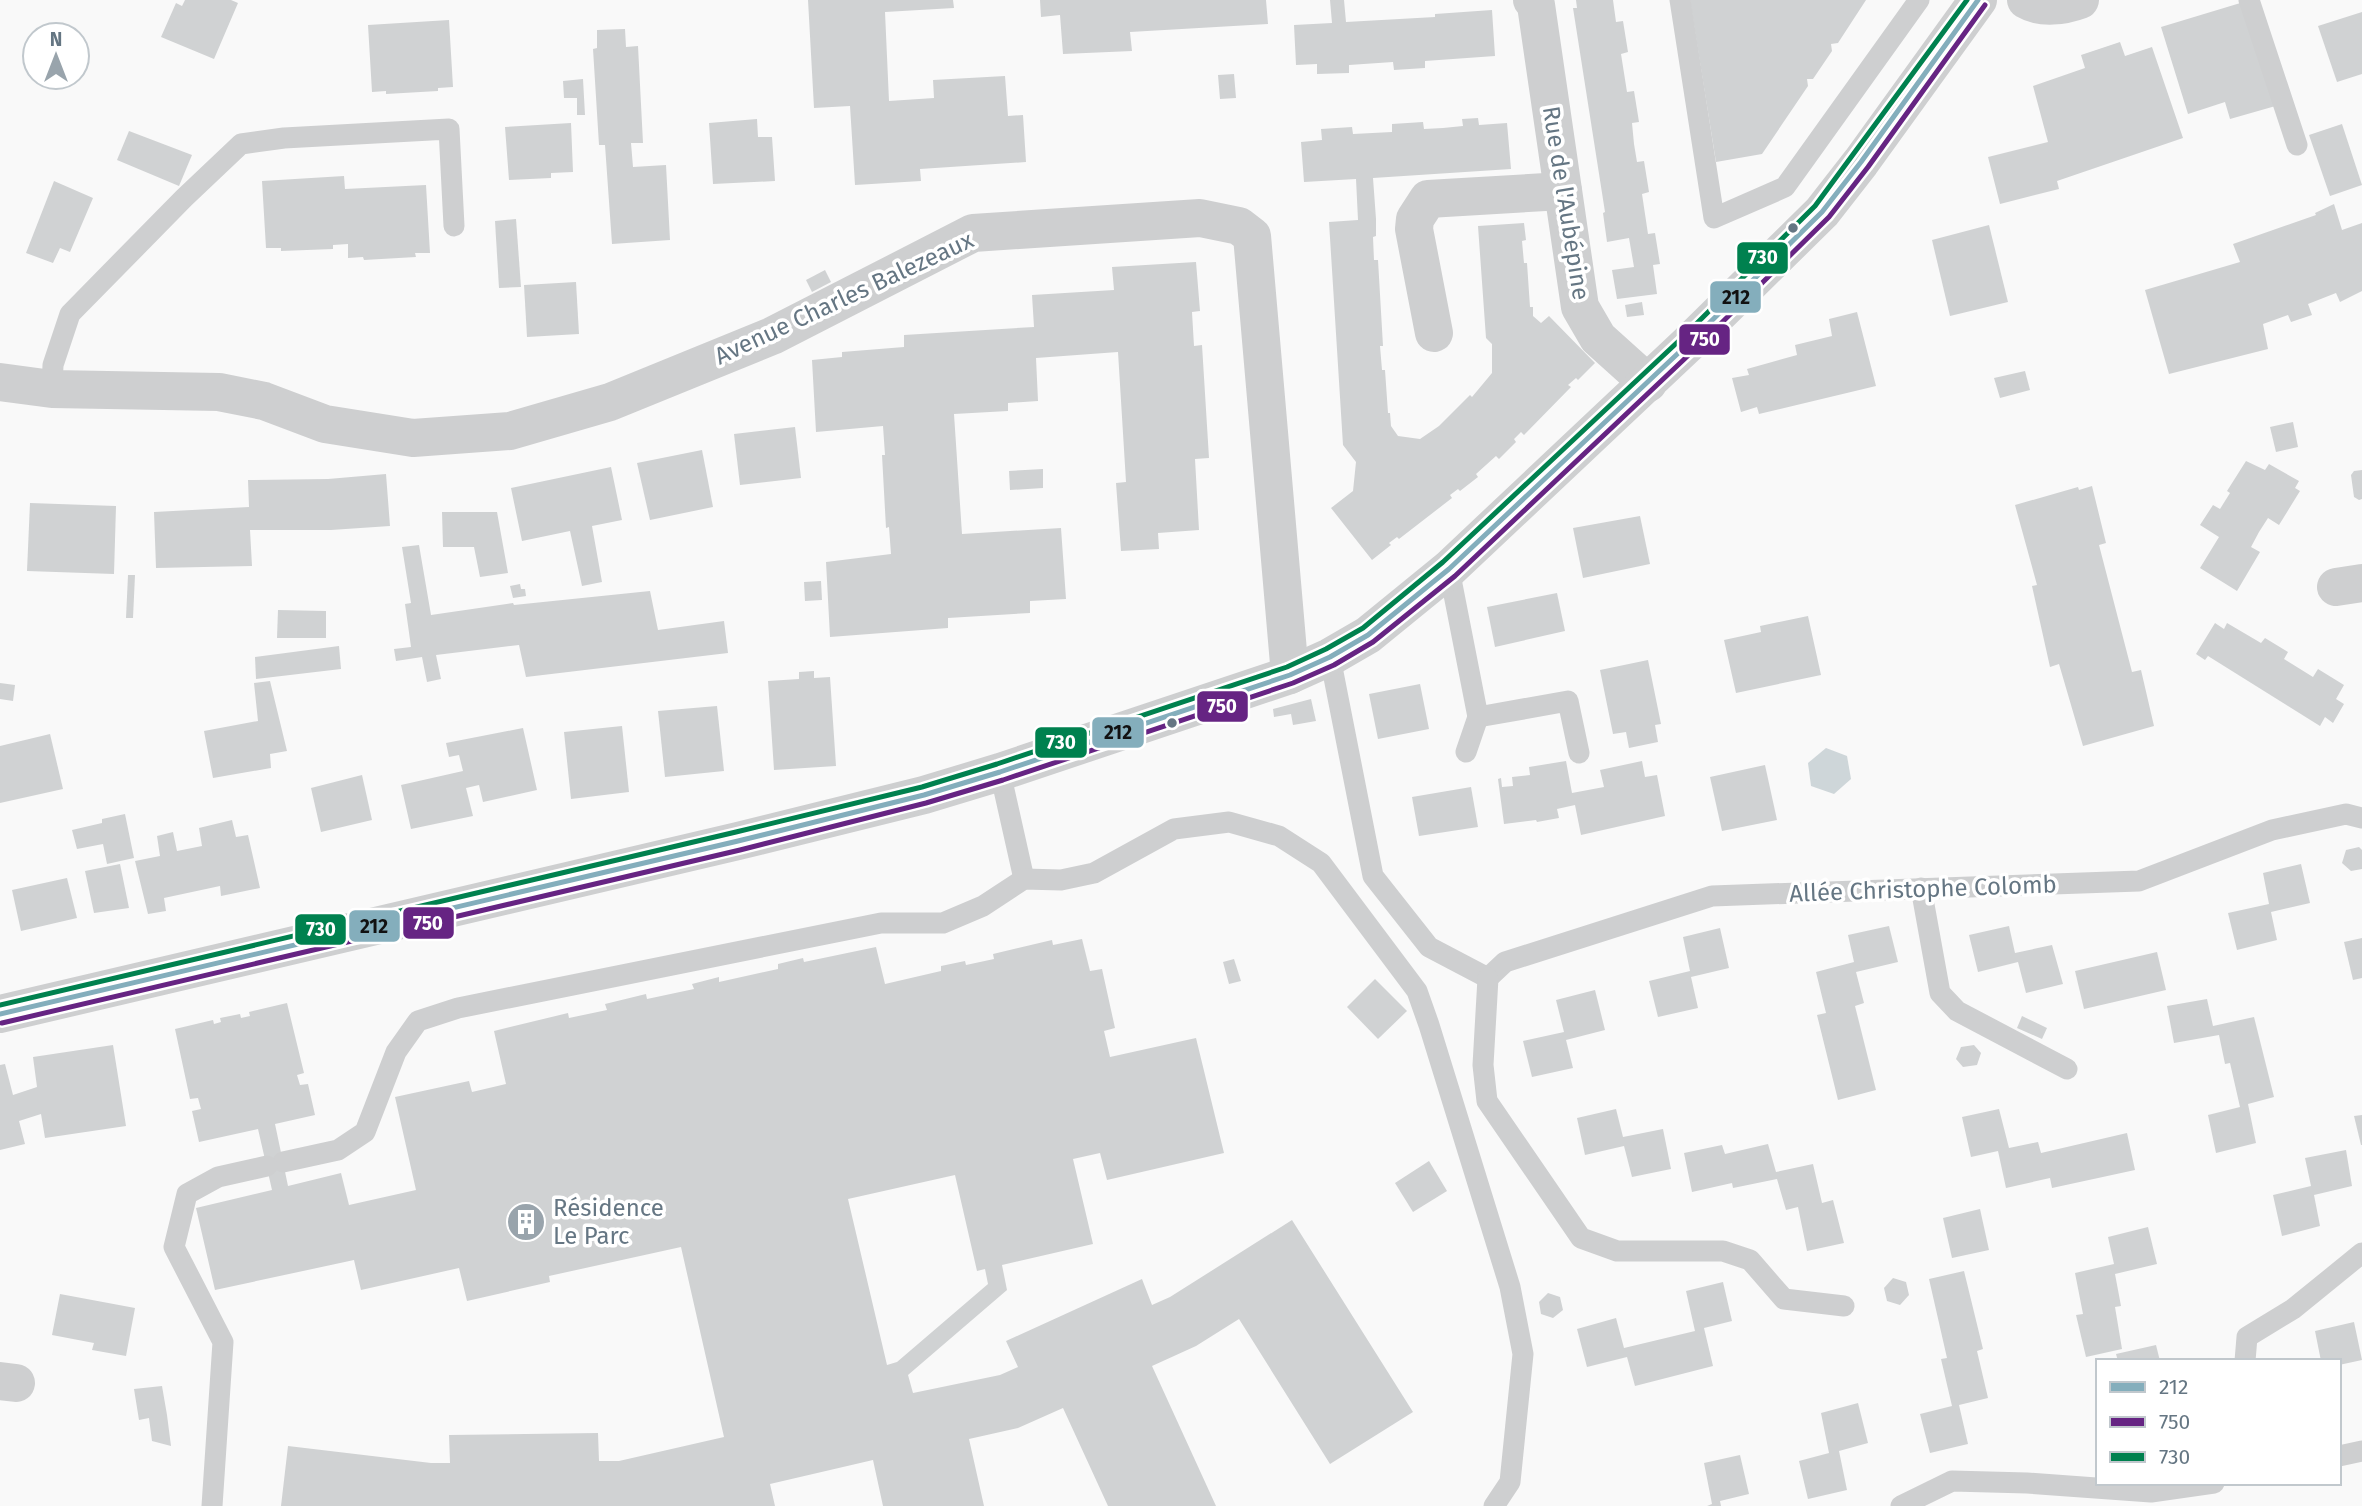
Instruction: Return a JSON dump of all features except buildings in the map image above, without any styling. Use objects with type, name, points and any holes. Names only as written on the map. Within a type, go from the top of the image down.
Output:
[{"type":"street","name":"Rue de l'Aubépine","points":[[1532,0],[1536,5],[1580,307],[1598,338],[1648,383]]},
{"type":"street","points":[[0,1014],[924,795],[1000,772],[1289,658],[1330,657],[1368,635],[1448,569],[1648,383],[1822,212],[1978,0]]},
{"type":"street","points":[[2026,0],[2042,5],[2067,5],[2080,0]]},
{"type":"street","points":[[1434,333],[1414,229],[1415,219],[1428,199],[1563,191]]},
{"type":"street","name":"Avenue Charles Balezeaux","points":[[0,382],[52,389],[219,392],[264,401],[325,424],[413,438],[510,430],[610,402],[772,336],[973,233],[1200,218],[1219,221],[1239,226],[1252,236],[1289,658]]},
{"type":"lane","points":[[1681,0],[1714,218],[1785,187],[1919,0]]},
{"type":"lane","points":[[2249,0],[2297,145]]},
{"type":"lane","points":[[52,389],[53,365],[70,314],[241,144],[285,138],[449,129],[454,226]]},
{"type":"lane","points":[[1448,569],[1478,718],[1466,752]]},
{"type":"lane","points":[[1330,657],[1373,876],[1429,947],[1488,978],[1483,1065],[1487,1101],[1581,1238],[1617,1251],[1723,1251],[1750,1260],[1784,1299],[1844,1306]]},
{"type":"lane","points":[[1478,718],[1569,701],[1579,753]]},
{"type":"lane","points":[[1000,772],[1024,879]]},
{"type":"lane","name":"Allée Christophe Colomb","points":[[1488,978],[1505,962],[1712,896],[2139,881],[2272,830],[2346,814],[2362,818]]},
{"type":"lane","points":[[212,1506],[223,1342],[174,1247],[187,1194],[218,1177],[338,1150],[365,1132],[396,1052],[418,1021],[458,1008],[881,923],[943,923],[983,906],[1024,879],[1060,880],[1094,873],[1174,829],[1229,822],[1279,836],[1321,863],[1417,991],[1510,1287],[1523,1354],[1510,1482],[1494,1506]]},
{"type":"lane","points":[[1921,888],[1940,993],[1957,1011],[2067,1069]]},
{"type":"lane","points":[[2245,1359],[2246,1337],[2293,1309],[2362,1253]]},
{"type":"lane","points":[[2341,1456],[2362,1451]]},
{"type":"lane","points":[[1901,1506],[1951,1481],[2027,1483],[2151,1492],[2200,1485]]},
{"type":"shaded area","points":[[1826,748],[1847,756],[1851,779],[1834,794],[1811,786],[1808,763]]},
{"type":"transit line","name":"730","points":[[0,1005],[922,787],[1287,667],[1326,649],[1363,628],[1443,562],[1683,337],[1815,206],[1967,0]]},
{"type":"transit line","name":"212","points":[[0,1014],[924,795],[1290,675],[1330,657],[1368,635],[1449,569],[1689,343],[1822,212],[1978,0]]},
{"type":"transit line","name":"750","points":[[2,1023],[740,850],[926,803],[1293,683],[1334,665],[1373,642],[1455,576],[1695,349],[1829,217],[1985,5]]},
{"type":"place","name":"Résidence Le Parc","points":[[526,1222]]}]
